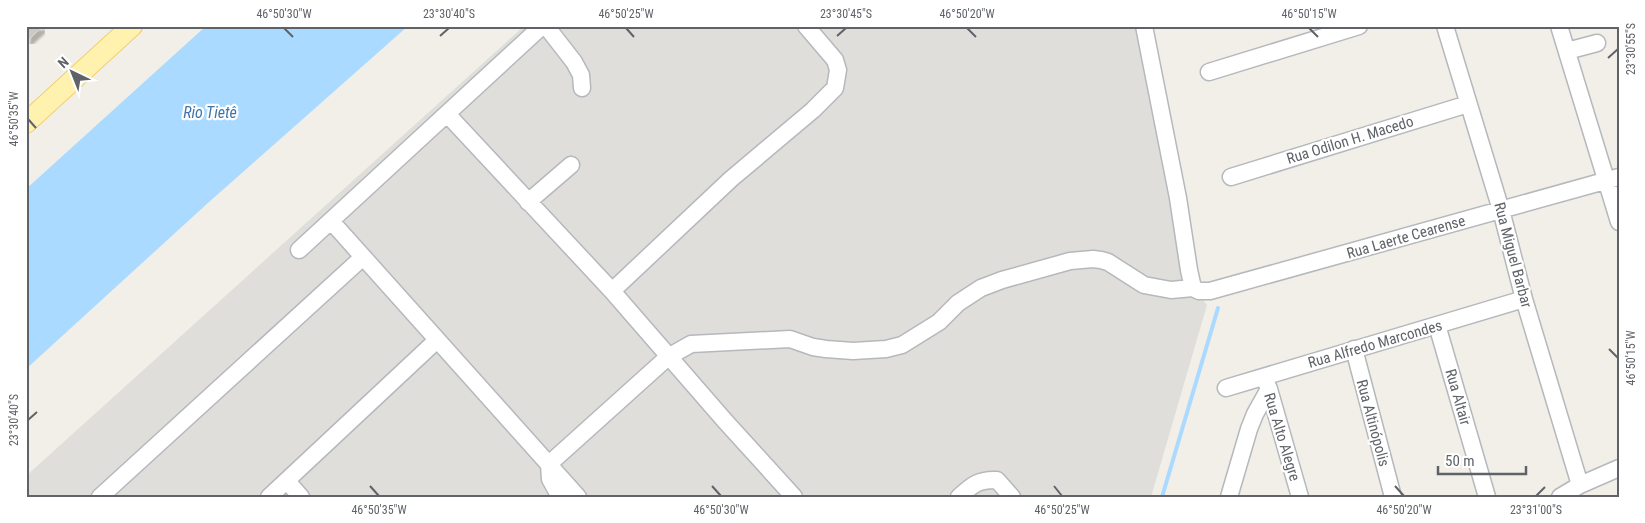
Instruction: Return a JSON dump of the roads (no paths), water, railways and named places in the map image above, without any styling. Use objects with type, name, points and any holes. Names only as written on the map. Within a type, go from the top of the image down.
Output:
[{"type":"main road","points":[[26,123],[132,26]]},
{"type":"street","points":[[299,250],[544,26],[574,62],[581,75],[582,88]]},
{"type":"street","points":[[612,291],[732,179],[813,110],[835,88],[838,70],[834,60],[806,26]]},
{"type":"street","points":[[1144,26],[1178,198],[1188,270],[1193,288]]},
{"type":"street","points":[[1209,72],[1359,26]]},
{"type":"street","name":"Rua Miguel Barbar","points":[[1445,26],[1501,210],[1524,299],[1580,485]]},
{"type":"street","points":[[1559,26],[1613,179],[1619,222]]},
{"type":"street","points":[[1567,52],[1597,43]]},
{"type":"street","name":"Rua Odilon H. Macedo","points":[[1231,177],[1468,104]]},
{"type":"street","points":[[448,115],[612,291],[668,357],[794,497]]},
{"type":"street","points":[[528,202],[571,165]]},
{"type":"street","name":"Rua Laerte Cearense","points":[[549,464],[668,357],[691,344],[790,339],[813,347],[826,349],[853,351],[886,349],[902,345],[939,322],[958,303],[981,288],[1002,280],[1070,262],[1093,259],[1101,260],[1108,262],[1144,284],[1170,290],[1193,288],[1199,292],[1210,291],[1613,179]]},
{"type":"street","points":[[331,221],[578,497]]},
{"type":"street","points":[[100,497],[363,257]]},
{"type":"street","name":"Rua Alfredo Marcondes","points":[[1226,388],[1266,383],[1354,349],[1524,299]]},
{"type":"street","name":"Rua Altair","points":[[1437,325],[1487,497]]},
{"type":"street","points":[[269,497],[436,340]]},
{"type":"street","name":"Rua Altinópolis","points":[[1354,349],[1393,497]]},
{"type":"street","points":[[1229,497],[1266,383]]},
{"type":"street","name":"Rua Alto Alegre","points":[[1266,383],[1300,497]]},
{"type":"street","points":[[549,464],[550,479],[560,497]]},
{"type":"street","points":[[1560,497],[1580,485],[1619,468]]},
{"type":"street","points":[[959,497],[973,485],[986,480],[997,480],[1012,497]]},
{"type":"street","points":[[287,481],[301,497]]},
{"type":"water","name":"Rio Tietê","points":[[206,26],[408,26],[209,202],[26,369],[26,189]]},
{"type":"waterway","points":[[1162,497],[1218,308]]}]
